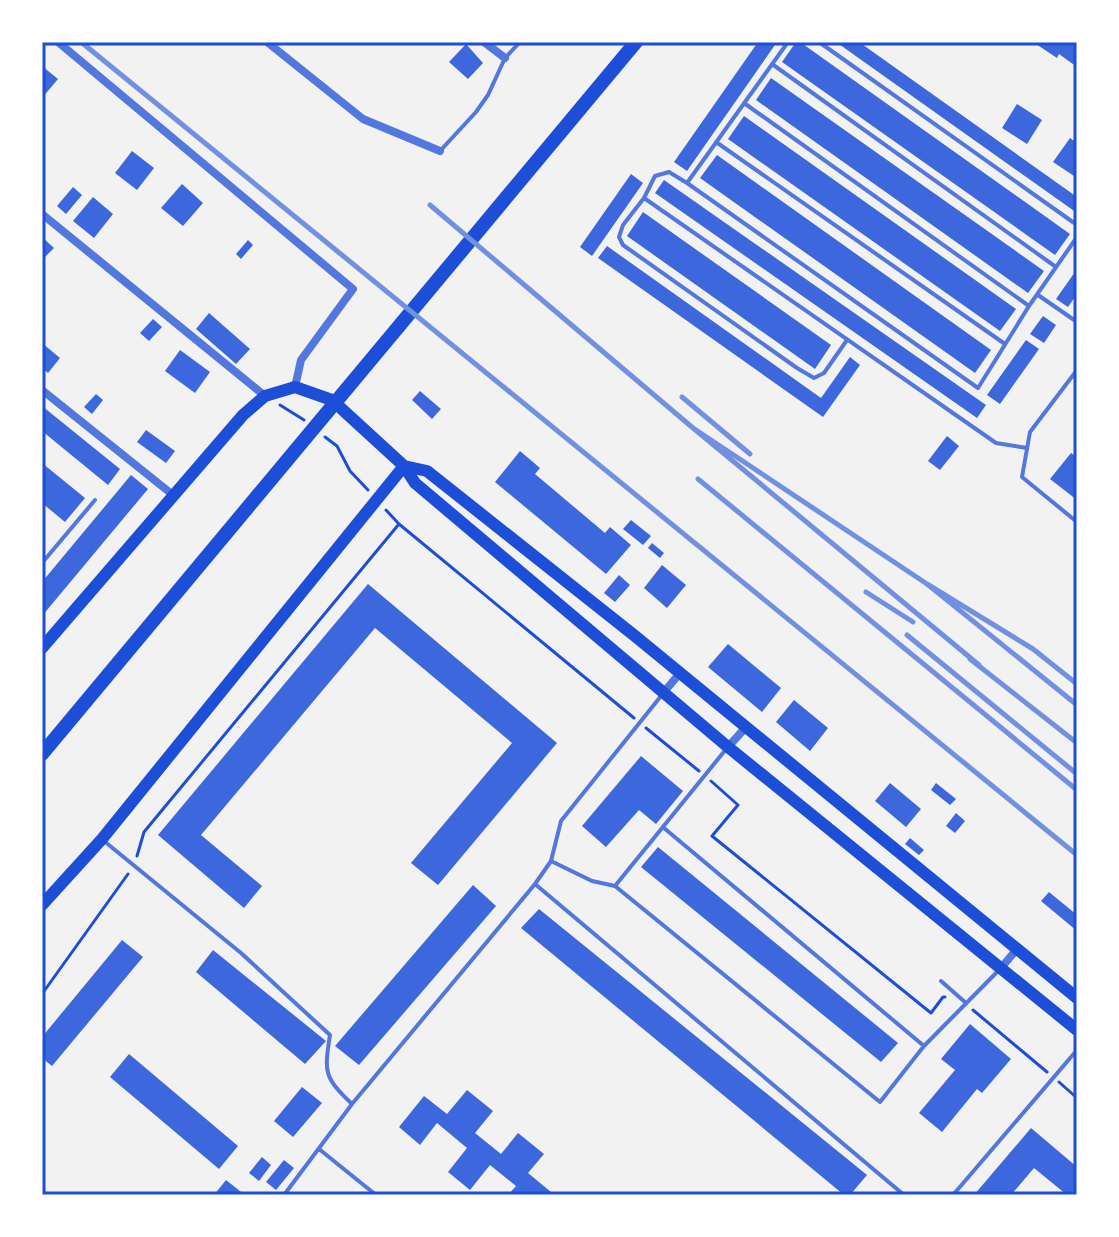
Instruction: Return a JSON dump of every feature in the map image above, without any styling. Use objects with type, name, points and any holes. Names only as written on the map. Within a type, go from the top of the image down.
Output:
[{"type":"main road","points":[[42,754],[636,42]]},
{"type":"main road","points":[[42,648],[243,415],[265,396],[295,387],[332,400],[404,466],[415,483],[728,747],[1077,1030]]},
{"type":"main road","points":[[404,466],[427,471],[680,673],[1077,998]]},
{"type":"main road","points":[[42,905],[102,839],[404,466]]},
{"type":"street","points":[[58,42],[353,289],[301,360],[295,387]]},
{"type":"street","points":[[267,42],[363,119],[440,151]]},
{"type":"street","points":[[484,42],[505,58]]},
{"type":"street","points":[[42,214],[265,396]]},
{"type":"street","points":[[42,390],[173,495]]},
{"type":"street","points":[[664,692],[680,673]]},
{"type":"street","points":[[728,747],[746,727]]},
{"type":"street","points":[[1001,968],[1017,949]]},
{"type":"lane","points":[[440,151],[476,112],[488,95],[505,58],[520,42]]},
{"type":"lane","points":[[687,183],[788,42]]},
{"type":"lane","points":[[819,42],[1077,225]]},
{"type":"lane","points":[[772,64],[1057,268]]},
{"type":"lane","points":[[744,103],[1029,306]]},
{"type":"lane","points":[[716,142],[1005,344]]},
{"type":"lane","points":[[847,340],[824,373],[814,378],[623,245],[619,237],[623,225],[644,198],[655,176],[669,172],[687,183],[978,388],[1077,237]]},
{"type":"lane","points":[[644,198],[996,443],[1027,448]]},
{"type":"lane","points":[[1038,295],[1077,322]]},
{"type":"lane","points":[[1077,370],[1030,432],[1022,477],[1077,522]]},
{"type":"lane","points":[[42,563],[95,500]]},
{"type":"lane","points":[[284,1195],[352,1104],[535,884],[551,861],[561,821],[664,692]]},
{"type":"lane","points":[[615,886],[728,747]]},
{"type":"lane","points":[[664,828],[924,1046]]},
{"type":"lane","points":[[102,839],[241,953],[330,1035],[326,1072],[352,1104]]},
{"type":"lane","points":[[551,861],[592,881],[615,886],[880,1102],[924,1046],[1001,968]]},
{"type":"lane","points":[[535,884],[904,1195]]},
{"type":"lane","points":[[941,981],[966,1003]]},
{"type":"lane","points":[[953,1195],[1077,1050]]},
{"type":"lane","points":[[319,1149],[376,1195]]},
{"type":"path","points":[[399,524],[738,805],[712,836],[931,1013],[943,997],[966,1003],[1077,1098]]},
{"type":"building","points":[[758,42],[777,42],[687,171],[674,162]]},
{"type":"building","points":[[796,42],[1070,234],[1055,255],[782,62]]},
{"type":"building","points":[[836,42],[859,42],[1077,197],[1077,213]]},
{"type":"building","points":[[1033,42],[1077,42],[1077,67],[1059,54],[1057,58]]},
{"type":"building","points":[[466,44],[483,63],[468,79],[449,62]]},
{"type":"building","points":[[42,66],[58,79],[42,98]]},
{"type":"building","points":[[771,78],[1044,271],[1028,293],[756,100]]},
{"type":"building","points":[[1017,104],[1042,120],[1027,144],[1002,128]]},
{"type":"building","points":[[744,116],[1016,309],[1000,331],[728,139]]},
{"type":"building","points":[[1070,138],[1077,143],[1077,178],[1053,162]]},
{"type":"building","points":[[132,151],[154,168],[137,190],[115,173]]},
{"type":"building","points":[[717,155],[991,350],[975,373],[700,178]]},
{"type":"building","points":[[631,174],[643,183],[592,256],[580,247]]},
{"type":"building","points":[[664,180],[986,405],[977,418],[655,193]]},
{"type":"building","points":[[182,184],[203,203],[183,226],[161,208]]},
{"type":"building","points":[[73,187],[82,195],[66,214],[57,206]]},
{"type":"building","points":[[93,197],[113,214],[94,238],[73,221]]},
{"type":"building","points":[[643,212],[831,345],[815,369],[627,236]]},
{"type":"building","points":[[42,237],[54,248],[42,260]]},
{"type":"building","points":[[248,240],[253,245],[241,259],[236,254]]},
{"type":"building","points":[[607,246],[821,398],[850,357],[860,365],[823,417],[598,258]]},
{"type":"building","points":[[1077,269],[1077,294],[1068,307],[1056,299]]},
{"type":"building","points":[[209,313],[250,349],[236,364],[196,329]]},
{"type":"building","points":[[1043,316],[1056,325],[1044,343],[1030,334]]},
{"type":"building","points":[[153,319],[162,327],[149,341],[140,333]]},
{"type":"building","points":[[1026,340],[1039,349],[1000,404],[987,395]]},
{"type":"building","points":[[42,343],[60,358],[48,373],[42,368]]},
{"type":"building","points":[[180,350],[210,372],[195,393],[165,371]]},
{"type":"building","points":[[420,391],[441,409],[432,419],[412,400]]},
{"type":"building","points":[[96,394],[103,400],[92,414],[84,407]]},
{"type":"building","points":[[42,406],[120,469],[108,485],[42,431]]},
{"type":"building","points":[[146,430],[175,451],[166,463],[137,442]]},
{"type":"building","points":[[947,436],[959,446],[940,470],[928,461]]},
{"type":"building","points":[[520,451],[540,468],[535,474],[605,533],[610,527],[631,545],[606,574],[495,482]]},
{"type":"building","points":[[1071,453],[1077,457],[1077,500],[1050,479]]},
{"type":"building","points":[[42,463],[85,498],[65,522],[42,503]]},
{"type":"building","points":[[131,475],[148,489],[42,616],[42,582]]},
{"type":"building","points":[[631,520],[651,536],[643,545],[623,529]]},
{"type":"building","points":[[652,543],[664,553],[660,558],[648,548]]},
{"type":"building","points":[[662,565],[686,585],[667,608],[644,588]]},
{"type":"building","points":[[619,575],[630,585],[615,602],[604,593]]},
{"type":"building","points":[[368,584],[557,743],[438,885],[411,863],[512,743],[375,628],[201,835],[262,886],[244,908],[158,835]]},
{"type":"building","points":[[728,644],[781,688],[762,712],[708,667]]},
{"type":"building","points":[[794,700],[828,728],[810,751],[776,722]]},
{"type":"building","points":[[641,756],[683,791],[656,824],[639,810],[606,847],[582,826]]},
{"type":"building","points":[[890,783],[921,809],[906,827],[875,801]]},
{"type":"building","points":[[936,783],[956,799],[950,805],[931,790]]},
{"type":"building","points":[[956,813],[965,821],[955,833],[946,826]]},
{"type":"building","points":[[910,838],[924,850],[919,855],[905,844]]},
{"type":"building","points":[[658,847],[898,1043],[881,1062],[641,867]]},
{"type":"building","points":[[473,885],[496,906],[359,1065],[335,1046]]},
{"type":"building","points":[[1049,892],[1077,915],[1077,931],[1041,901]]},
{"type":"building","points":[[539,909],[867,1175],[850,1195],[844,1195],[521,928]]},
{"type":"building","points":[[122,940],[143,957],[52,1066],[42,1058],[42,1037]]},
{"type":"building","points":[[213,950],[326,1041],[305,1064],[196,972]]},
{"type":"building","points":[[970,1024],[1011,1059],[982,1093],[977,1089],[942,1132],[919,1113],[955,1070],[941,1059]]},
{"type":"building","points":[[129,1054],[238,1146],[219,1169],[110,1077]]},
{"type":"building","points":[[302,1087],[322,1103],[293,1137],[274,1121]]},
{"type":"building","points":[[467,1090],[493,1111],[475,1133],[501,1154],[518,1133],[544,1154],[528,1173],[551,1192],[548,1195],[508,1195],[516,1186],[490,1165],[470,1190],[448,1172],[467,1148],[437,1123],[420,1145],[399,1127],[424,1096],[447,1114]]},
{"type":"building","points":[[1031,1128],[1077,1167],[1077,1195],[1067,1195],[1034,1168],[1011,1195],[974,1195]]},
{"type":"building","points":[[262,1157],[271,1165],[259,1181],[249,1173]]},
{"type":"building","points":[[284,1160],[294,1168],[276,1190],[266,1182]]},
{"type":"building","points":[[226,1180],[245,1195],[214,1195]]},
{"type":"railway","points":[[81,42],[1077,855]]},
{"type":"railway","points":[[430,205],[693,428]]},
{"type":"railway","points":[[682,397],[750,454]]},
{"type":"railway","points":[[927,584],[693,428],[979,665]]},
{"type":"railway","points":[[698,479],[1077,790]]},
{"type":"railway","points":[[1077,684],[1033,649],[927,584],[1077,705]]},
{"type":"railway","points":[[866,592],[913,622]]},
{"type":"railway","points":[[907,635],[1077,774]]},
{"type":"railway","points":[[970,659],[1077,743]]}]
